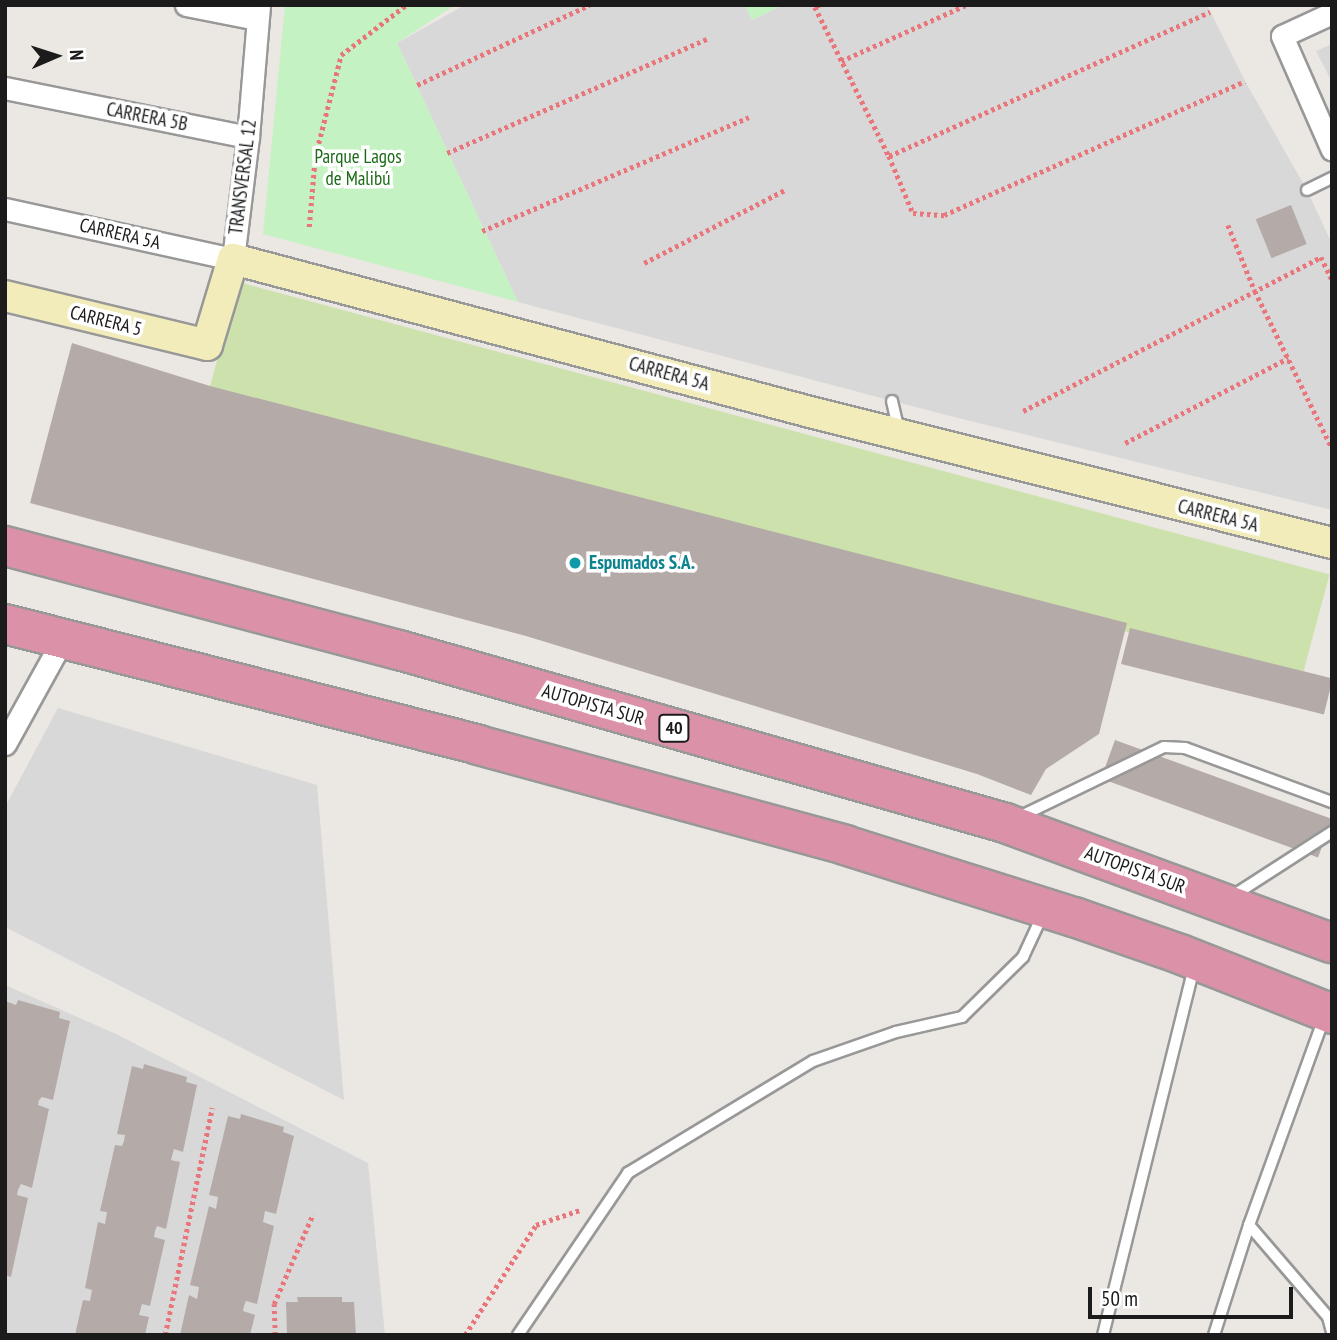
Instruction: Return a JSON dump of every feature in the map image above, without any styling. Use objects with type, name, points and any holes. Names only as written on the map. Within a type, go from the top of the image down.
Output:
[{"type":"highway","name":"AUTOPISTA SUR","points":[[5,546],[399,650],[1005,824],[1332,943]]},
{"type":"highway","points":[[5,624],[464,741],[845,845],[1046,908],[1196,961],[1329,1013]]},
{"type":"main road","name":"TRANSVERSAL 12","points":[[207,345],[233,259]]},
{"type":"main road","name":"CARRERA 5A","points":[[233,259],[900,435],[1332,544]]},
{"type":"main road","name":"CARRERA 5","points":[[5,296],[207,345]]},
{"type":"street","points":[[186,5],[258,12]]},
{"type":"street","name":"TRANSVERSAL 12","points":[[233,259],[248,137],[258,12]]},
{"type":"street","points":[[1332,13],[1282,36],[1332,150]]},
{"type":"street","name":"CARRERA 5B","points":[[5,88],[248,137]]},
{"type":"street","name":"CARRERA 5A","points":[[5,209],[233,259]]},
{"type":"street","points":[[5,744],[63,639]]},
{"type":"lane","points":[[1307,190],[1332,178]]},
{"type":"lane","points":[[892,401],[900,435]]},
{"type":"lane","points":[[1005,824],[1164,747],[1185,748],[1332,802]]},
{"type":"lane","points":[[1225,902],[1332,832]]},
{"type":"lane","points":[[518,1335],[628,1173],[813,1061],[896,1032],[962,1017],[1023,957],[1046,908]]},
{"type":"lane","points":[[1102,1335],[1196,961]]},
{"type":"lane","points":[[1214,1335],[1249,1225],[1329,1013]]},
{"type":"lane","points":[[1249,1225],[1328,1317],[1332,1332]]},
{"type":"path","points":[[309,227],[315,157],[341,55],[406,5]]},
{"type":"path","points":[[416,85],[589,5]]},
{"type":"path","points":[[820,5],[816,7],[889,156],[913,213],[944,215],[1245,81]]},
{"type":"path","points":[[841,61],[966,5]]},
{"type":"path","points":[[889,156],[1210,12]]},
{"type":"path","points":[[447,153],[709,38]]},
{"type":"path","points":[[482,231],[749,117]]},
{"type":"path","points":[[644,263],[785,190]]},
{"type":"path","points":[[1228,225],[1255,290],[1332,448]]},
{"type":"path","points":[[1023,411],[1321,257],[1332,280]]},
{"type":"path","points":[[1125,443],[1289,358]]},
{"type":"path","points":[[165,1335],[212,1108]]},
{"type":"path","points":[[465,1335],[536,1225],[608,1201]]},
{"type":"path","points":[[275,1335],[274,1304],[313,1214]]},
{"type":"shaded area","points":[[465,5],[745,5],[752,20],[783,5],[1207,5],[1245,81],[1307,190],[1332,244],[1332,510],[946,415],[518,302],[397,43]]},
{"type":"shaded area","points":[[1332,44],[1332,82],[1316,51]]},
{"type":"shaded area","points":[[58,708],[317,785],[344,1100],[5,927],[5,807]]},
{"type":"shaded area","points":[[5,985],[116,1034],[368,1163],[385,1335],[5,1335]]},
{"type":"green space","name":"Parque Lagos de Malibú","points":[[285,5],[455,5],[397,43],[518,302],[263,234]]},
{"type":"green space","points":[[745,5],[783,5],[752,20]]},
{"type":"green space","points":[[238,282],[1329,574],[1302,679],[210,386]]},
{"type":"building","points":[[1291,205],[1307,244],[1272,258],[1256,219]]},
{"type":"building","name":"Espumados S.A.","points":[[72,343],[210,386],[1127,623],[1099,734],[1046,769],[1031,795],[977,774],[526,636],[30,503]]},
{"type":"building","points":[[1130,628],[1332,678],[1324,714],[1121,664]]},
{"type":"building","points":[[1115,740],[1332,819],[1318,858],[1101,779]]},
{"type":"building","points":[[18,1000],[60,1012],[59,1018],[70,1021],[53,1100],[42,1097],[39,1100],[38,1105],[49,1109],[32,1188],[21,1184],[18,1190],[17,1195],[28,1198],[11,1277],[5,1275],[5,1001],[16,1005]]},
{"type":"building","points":[[144,1064],[187,1077],[186,1082],[197,1085],[183,1152],[174,1149],[171,1160],[180,1162],[166,1229],[157,1226],[155,1231],[154,1237],[165,1240],[150,1306],[142,1304],[139,1315],[149,1317],[145,1335],[75,1335],[83,1300],[90,1301],[92,1290],[85,1288],[98,1222],[105,1224],[107,1212],[100,1211],[115,1145],[122,1146],[124,1141],[125,1135],[117,1134],[132,1066],[143,1069]]},
{"type":"building","points":[[241,1114],[284,1127],[283,1132],[294,1136],[276,1214],[265,1211],[263,1222],[274,1226],[257,1304],[246,1301],[244,1306],[243,1311],[255,1315],[250,1335],[180,1335],[189,1295],[197,1299],[199,1287],[190,1285],[209,1206],[216,1209],[218,1197],[209,1195],[228,1116],[240,1119]]},
{"type":"building","points":[[297,1297],[342,1297],[342,1302],[354,1302],[356,1335],[287,1335],[286,1302],[298,1302]]},
{"type":"place","name":"Espumados S.A.","points":[[575,563]]}]
